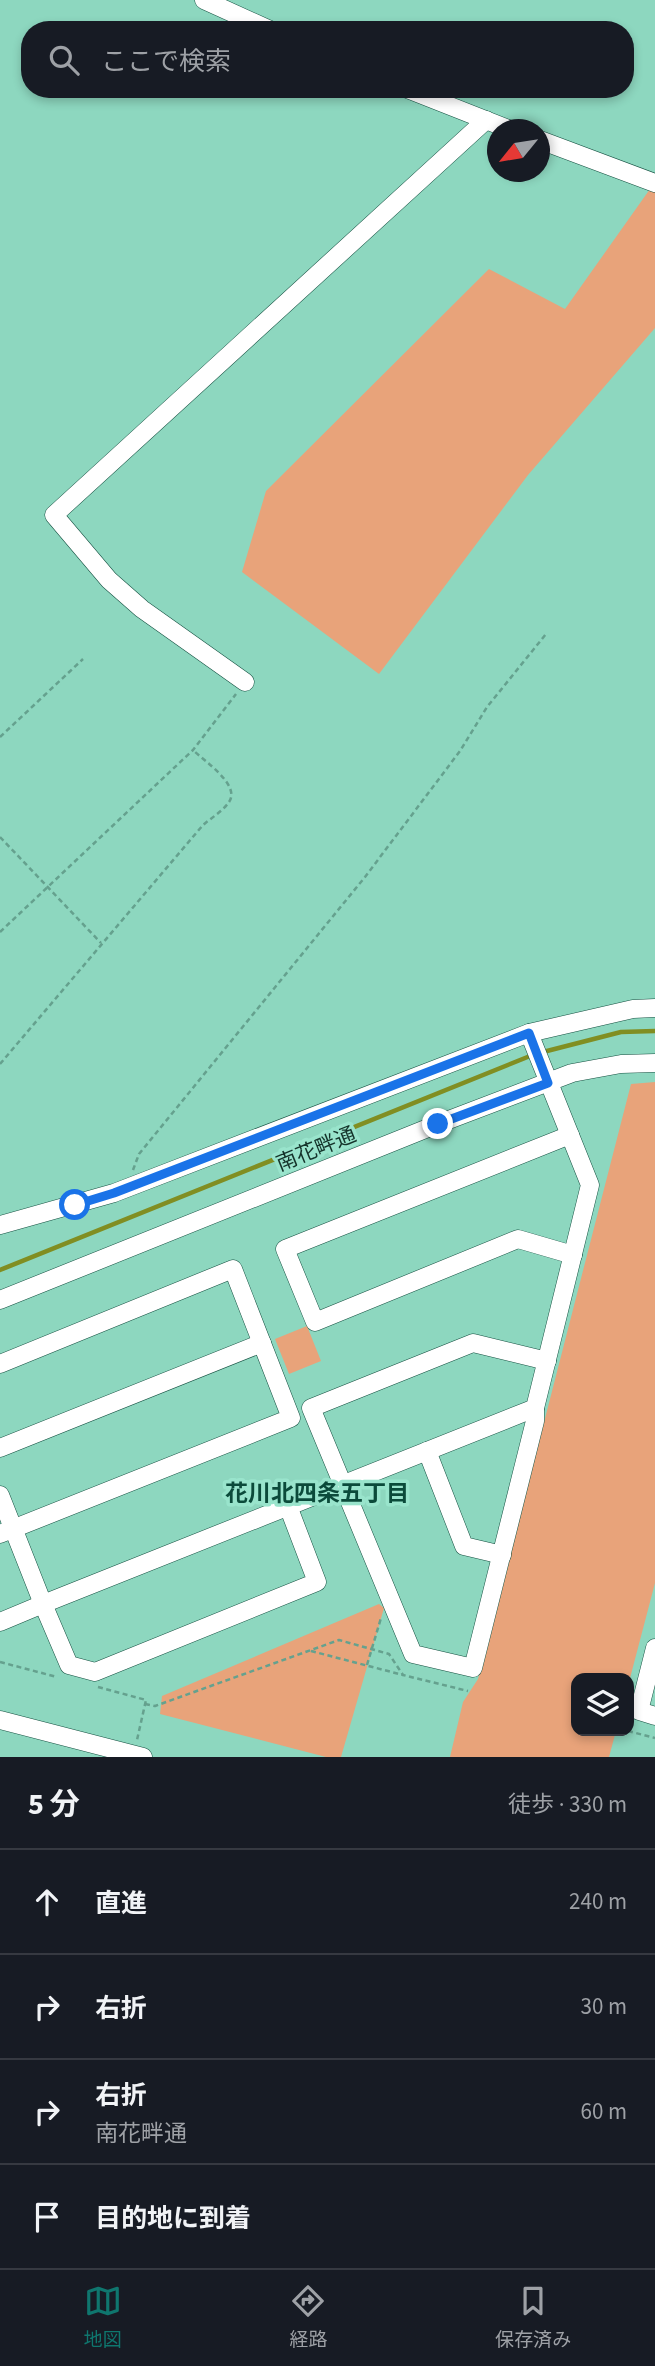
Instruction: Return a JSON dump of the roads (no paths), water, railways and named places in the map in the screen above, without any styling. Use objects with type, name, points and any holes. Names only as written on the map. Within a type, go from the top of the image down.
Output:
[{"type":"street","points":[[204,0],[250,21]]},
{"type":"street","points":[[245,682],[142,609],[109,580],[54,515],[486,120],[430,98]]},
{"type":"street","points":[[550,144],[655,183]]},
{"type":"street","points":[[0,1225],[125,1189],[531,1040],[632,1009],[655,1008]]},
{"type":"street","points":[[531,1040],[590,1185],[535,1421],[473,1668],[413,1654],[311,1408],[473,1343],[547,1361]]},
{"type":"street","name":"南花畔通","points":[[0,1300],[425,1129],[572,1073],[621,1064],[655,1063]]},
{"type":"street","points":[[570,1135],[285,1249],[315,1322],[518,1239],[573,1255]]},
{"type":"street","points":[[0,1364],[233,1269],[291,1418],[7,1531]]},
{"type":"street","points":[[0,1448],[262,1343]]},
{"type":"street","points":[[0,1622],[536,1408]]},
{"type":"street","points":[[428,1451],[464,1546],[502,1555]]},
{"type":"street","points":[[0,1495],[7,1531],[69,1665],[95,1671],[317,1583],[288,1506]]},
{"type":"street","points":[[655,1648],[639,1712],[655,1716]]},
{"type":"street","points":[[0,1720],[128,1753]]},
{"type":"waterway","points":[[543,1052],[621,1032],[655,1031]]},
{"type":"waterway","points":[[0,1270],[535,1054]]},
{"type":"district","name":"花川北四条五丁目","points":[[317,1493]]}]
